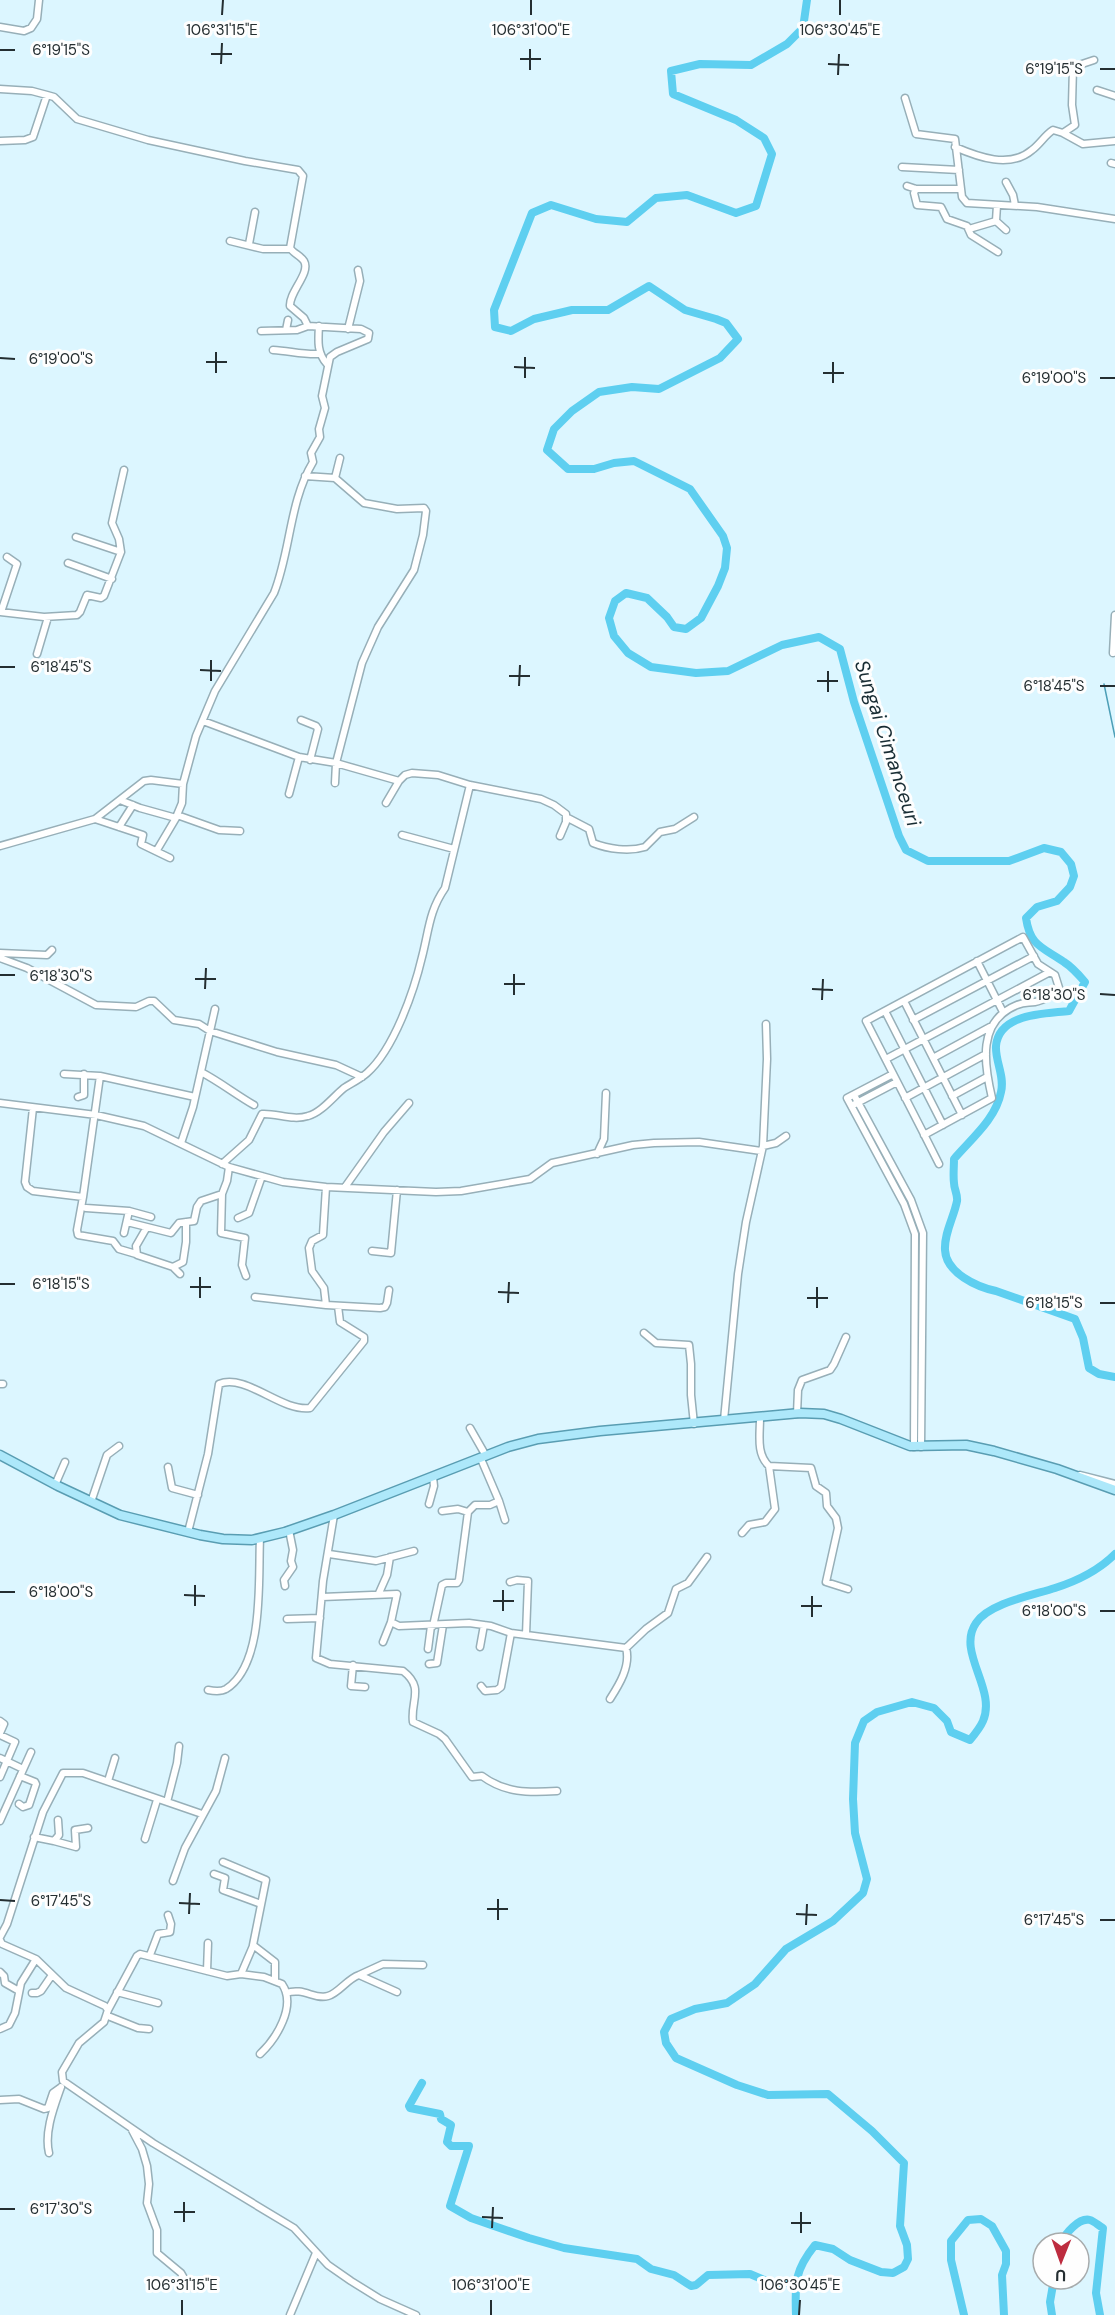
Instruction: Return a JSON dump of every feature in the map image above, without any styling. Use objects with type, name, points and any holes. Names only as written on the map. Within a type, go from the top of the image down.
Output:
[{"type":"main road","points":[[0,1455],[55,1485],[120,1515],[223,1539],[260,1538],[289,1530],[334,1515],[508,1447],[550,1437],[797,1414],[824,1414],[918,1447],[974,1446],[1076,1475],[1115,1490]]},
{"type":"street","points":[[0,27],[24,31],[31,28],[37,19],[39,0]]},
{"type":"street","points":[[1063,133],[1076,124],[1072,108],[1072,68],[1094,60]]},
{"type":"street","points":[[0,89],[32,91],[54,97],[77,119],[126,134],[245,161],[298,170],[303,176],[290,249]]},
{"type":"street","points":[[1097,90],[1115,96]]},
{"type":"street","points":[[0,141],[25,140],[33,137],[47,95]]},
{"type":"street","points":[[905,98],[916,134],[955,139],[961,189],[963,199],[967,203],[1015,205],[1115,219]]},
{"type":"street","points":[[955,147],[981,158],[1001,160],[1026,154],[1051,131],[1063,133],[1080,143],[1115,141]]},
{"type":"street","points":[[1080,134],[1080,143]]},
{"type":"street","points":[[902,167],[959,170]]},
{"type":"street","points":[[1006,182],[1015,205]]},
{"type":"street","points":[[907,186],[916,189],[961,189]]},
{"type":"street","points":[[916,189],[914,193],[917,206],[941,207],[947,219],[964,224],[971,235],[998,252]]},
{"type":"street","points":[[996,221],[997,205]]},
{"type":"street","points":[[249,244],[255,212]]},
{"type":"street","points":[[969,229],[996,221]]},
{"type":"street","points":[[996,221],[1006,230]]},
{"type":"street","points":[[230,241],[263,249],[285,251],[290,249]]},
{"type":"street","points":[[290,249],[302,259],[305,265],[290,304],[308,326]]},
{"type":"street","points":[[348,329],[360,281],[358,270]]},
{"type":"street","points":[[286,330],[288,320]]},
{"type":"street","points":[[319,326],[320,354],[327,364]]},
{"type":"street","points":[[157,850],[182,803],[183,784],[215,691],[274,593],[291,530],[294,506],[313,462],[311,453],[320,437],[319,429],[325,408],[322,396],[327,364],[330,357],[337,352],[369,338],[367,330],[319,326],[261,331]]},
{"type":"street","points":[[273,350],[291,351],[302,356],[320,354]]},
{"type":"street","points":[[335,478],[340,458]]},
{"type":"street","points":[[7,557],[17,564],[0,612],[48,617],[79,614],[86,596],[102,597],[112,579],[121,552],[119,539],[112,524],[124,470]]},
{"type":"street","points":[[305,476],[335,478],[364,502],[397,509],[424,508],[426,511],[423,535],[414,570],[378,627],[362,663],[336,763],[335,783]]},
{"type":"street","points":[[76,537],[121,552]]},
{"type":"street","points":[[68,563],[112,579]]},
{"type":"street","points":[[1113,653],[1115,615]]},
{"type":"street","points":[[37,654],[48,617]]},
{"type":"street","points":[[301,720],[318,729],[310,760]]},
{"type":"street","points":[[203,721],[299,757],[336,763],[399,781]]},
{"type":"street","points":[[289,794],[299,757]]},
{"type":"street","points":[[386,803],[405,775],[416,773],[438,776],[470,785],[541,799],[564,810],[566,817],[560,836]]},
{"type":"street","points":[[0,846],[95,819],[148,780],[183,784]]},
{"type":"street","points":[[246,1276],[242,1265],[245,1237],[221,1233],[222,1194],[227,1181],[226,1166],[250,1139],[262,1114],[294,1118],[311,1115],[362,1077],[380,1057],[400,1023],[422,958],[430,917],[435,902],[445,888],[470,785]]},
{"type":"street","points":[[120,800],[133,806],[219,830],[240,831]]},
{"type":"street","points":[[119,826],[133,806]]},
{"type":"street","points":[[566,817],[589,829],[593,843],[614,849],[645,848],[660,832],[675,829],[694,817]]},
{"type":"street","points":[[95,819],[144,835],[140,843],[170,858]]},
{"type":"street","points":[[402,835],[454,849]]},
{"type":"street","points":[[924,1135],[992,1098],[987,1077],[986,1054],[990,1027],[996,1018],[1003,1012],[1025,1002],[1037,1002],[1060,991],[1055,975],[1038,964],[1023,937],[866,1021],[886,1059],[905,1098],[924,1135],[939,1164]]},
{"type":"street","points":[[0,953],[47,955],[52,950]]},
{"type":"street","points":[[913,1020],[1034,956]]},
{"type":"street","points":[[0,958],[27,968],[91,1003],[134,1007],[154,1001],[172,1019],[199,1024],[210,1031],[299,1058],[336,1065],[362,1077]]},
{"type":"street","points":[[977,961],[1003,1012]]},
{"type":"street","points":[[886,1059],[1050,972]]},
{"type":"street","points":[[904,1001],[962,1115]]},
{"type":"street","points":[[182,1143],[215,1009]]},
{"type":"street","points":[[885,1011],[943,1125]]},
{"type":"street","points":[[724,1420],[738,1274],[746,1222],[757,1181],[762,1148],[767,1059],[766,1024]]},
{"type":"street","points":[[933,1058],[990,1027]]},
{"type":"street","points":[[905,1098],[986,1054]]},
{"type":"street","points":[[201,1072],[222,1082],[227,1090],[254,1105]]},
{"type":"street","points":[[64,1074],[100,1076],[195,1097]]},
{"type":"street","points":[[78,1098],[84,1095],[84,1074]]},
{"type":"street","points":[[893,1074],[847,1098],[904,1204],[915,1234],[918,1447]]},
{"type":"street","points":[[100,1076],[78,1235],[113,1241],[119,1250],[173,1267],[180,1274]]},
{"type":"street","points":[[952,1096],[987,1077]]},
{"type":"street","points":[[851,1106],[897,1082]]},
{"type":"street","points":[[597,1154],[604,1139],[606,1093]]},
{"type":"street","points":[[854,1095],[911,1200],[923,1233],[918,1447]]},
{"type":"street","points":[[0,1103],[96,1115],[144,1126],[226,1166],[283,1182],[326,1187],[397,1190],[461,1191],[509,1184],[530,1179],[549,1164],[633,1145],[699,1142],[762,1148],[779,1142],[786,1136]]},
{"type":"street","points":[[345,1187],[384,1132],[409,1103]]},
{"type":"street","points":[[33,1108],[26,1185],[33,1191],[83,1197]]},
{"type":"street","points":[[238,1218],[249,1213],[261,1176]]},
{"type":"street","points":[[326,1187],[323,1235],[312,1241],[309,1248],[312,1271],[324,1290],[326,1305]]},
{"type":"street","points":[[372,1251],[391,1253],[397,1190]]},
{"type":"street","points":[[127,1222],[169,1233],[174,1232],[178,1224],[196,1219],[197,1206],[201,1201],[222,1194]]},
{"type":"street","points":[[86,1208],[129,1211],[151,1217]]},
{"type":"street","points":[[124,1233],[129,1211]]},
{"type":"street","points":[[173,1267],[183,1262],[186,1222]]},
{"type":"street","points":[[136,1254],[137,1244],[147,1227]]},
{"type":"street","points":[[255,1297],[338,1306],[385,1307],[389,1290]]},
{"type":"street","points":[[188,1532],[208,1454],[219,1384],[233,1382],[293,1407],[310,1408],[364,1341],[364,1337],[340,1322],[338,1306]]},
{"type":"street","points":[[644,1333],[656,1343],[689,1345],[692,1364],[690,1395],[694,1424]]},
{"type":"street","points":[[797,1414],[798,1390],[802,1380],[824,1374],[832,1367],[846,1337]]},
{"type":"street","points":[[760,1418],[760,1453],[763,1461],[769,1466],[803,1466],[812,1469],[816,1486],[826,1492],[828,1508],[838,1522],[836,1546],[826,1582],[848,1588]]},
{"type":"street","points":[[471,1428],[505,1520]]},
{"type":"street","points":[[91,1502],[107,1455],[119,1446]]},
{"type":"street","points":[[55,1485],[65,1462]]},
{"type":"street","points":[[742,1533],[749,1525],[765,1522],[775,1509],[769,1466]]},
{"type":"street","points":[[168,1467],[172,1488],[198,1495]]},
{"type":"street","points":[[1076,1475],[1086,1475],[1115,1484]]},
{"type":"street","points":[[429,1504],[434,1486],[433,1477]]},
{"type":"street","points":[[428,1649],[442,1586],[446,1583],[457,1583],[459,1580],[468,1512],[475,1505],[490,1505],[499,1501]]},
{"type":"street","points":[[442,1511],[458,1509],[468,1512]]},
{"type":"street","points":[[334,1515],[316,1658],[330,1664],[403,1671],[410,1677],[416,1690],[413,1722],[445,1739],[472,1777],[482,1776],[498,1787],[513,1790],[536,1793],[557,1791]]},
{"type":"street","points":[[285,1586],[284,1580],[292,1567],[293,1550],[289,1530]]},
{"type":"street","points":[[208,1690],[227,1689],[251,1655],[255,1637],[260,1538]]},
{"type":"street","points":[[329,1554],[342,1554],[372,1561],[414,1551]]},
{"type":"street","points":[[379,1593],[387,1575],[390,1557]]},
{"type":"street","points":[[626,1648],[668,1613],[676,1589],[689,1582],[707,1557]]},
{"type":"street","points":[[510,1582],[528,1581],[526,1635]]},
{"type":"street","points":[[322,1597],[397,1594],[391,1622],[383,1642]]},
{"type":"street","points":[[287,1619],[320,1618]]},
{"type":"street","points":[[391,1622],[399,1626],[469,1623],[512,1633],[626,1648]]},
{"type":"street","points":[[429,1664],[437,1663],[443,1625]]},
{"type":"street","points":[[480,1647],[484,1626]]},
{"type":"street","points":[[481,1686],[485,1690],[495,1691],[501,1687],[512,1633]]},
{"type":"street","points":[[610,1699],[625,1668],[626,1648]]},
{"type":"street","points":[[353,1665],[351,1686],[365,1688]]},
{"type":"street","points":[[0,1721],[4,1724],[0,1734],[15,1742],[3,1760],[0,1777]]},
{"type":"street","points":[[167,1802],[179,1746]]},
{"type":"street","points":[[0,1821],[31,1752]]},
{"type":"street","points":[[108,1782],[116,1758]]},
{"type":"street","points":[[173,1881],[184,1848],[216,1791],[225,1758]]},
{"type":"street","points":[[3,1760],[36,1784],[29,1805],[23,1807],[19,1804]]},
{"type":"street","points":[[149,2029],[138,2028],[108,2013],[105,2006],[66,1988],[36,1959],[1,1942],[43,1812],[63,1773],[83,1773],[202,1814]]},
{"type":"street","points":[[0,1798],[9,1802]]},
{"type":"street","points":[[146,1839],[157,1800]]},
{"type":"street","points":[[54,1841],[59,1836],[58,1820]]},
{"type":"street","points":[[34,1837],[54,1841],[76,1850],[75,1830],[88,1828]]},
{"type":"street","points":[[223,1862],[266,1879],[253,1946],[241,1974]]},
{"type":"street","points":[[214,1874],[225,1878],[223,1890],[261,1904]]},
{"type":"street","points":[[150,1956],[158,1934],[171,1932],[168,1915]]},
{"type":"street","points":[[207,1971],[208,1944]]},
{"type":"street","points":[[253,1946],[274,1962],[275,1980]]},
{"type":"street","points":[[49,2153],[47,2142],[49,2129],[63,2081],[62,2072],[79,2043],[100,2028],[117,1992],[137,1956],[141,1954],[231,1977],[241,1974],[275,1980],[284,1986],[286,1993],[282,2024],[260,2054]]},
{"type":"street","points":[[0,2029],[9,2025],[21,1983],[36,1959]]},
{"type":"street","points":[[286,1993],[300,1990],[318,1996],[327,1996],[359,1975],[383,1964],[423,1965]]},
{"type":"street","points":[[0,1972],[5,1983],[19,1991]]},
{"type":"street","points":[[32,1993],[37,1994],[41,1991],[52,1975]]},
{"type":"street","points":[[359,1975],[397,1992]]},
{"type":"street","points":[[117,1992],[158,2003]]},
{"type":"street","points":[[63,2081],[130,2127],[294,2228],[328,2265],[351,2281],[403,2313],[416,2315]]},
{"type":"street","points":[[0,2100],[19,2099],[44,2109],[48,2108],[53,2092],[60,2088]]},
{"type":"street","points":[[130,2127],[142,2149],[147,2166],[149,2184],[147,2203],[157,2230],[157,2253],[181,2273],[189,2287]]},
{"type":"street","points":[[290,2315],[316,2253]]},
{"type":"waterway","name":"Sungai Cimanceuri","points":[[807,0],[803,28],[787,44],[751,65],[700,64],[671,71],[673,94],[736,120],[764,138],[772,154],[756,206],[736,213],[687,195],[656,198],[627,222],[596,219],[551,205],[532,213],[494,310],[495,327],[511,331],[534,319],[572,310],[608,310],[649,286],[685,310],[726,323],[738,339],[720,358],[659,389],[632,387],[599,392],[572,411],[554,429],[547,450],[568,469],[594,469],[614,463],[634,461],[690,489],[723,536],[727,548],[725,568],[701,618],[686,629],[674,627],[647,598],[626,593],[615,601],[609,618],[614,636],[628,653],[651,667],[696,673],[728,671],[782,645],[819,637],[840,649],[854,702],[899,836],[906,850],[928,861],[1009,861],[1044,848],[1061,852],[1071,864],[1074,876],[1070,887],[1057,901],[1037,907],[1026,918],[1031,935],[1038,945],[1070,966],[1085,982],[1069,1011],[1025,1017],[1005,1027],[999,1035],[996,1052],[1002,1080],[1001,1092],[988,1120],[954,1159],[957,1201],[946,1237],[945,1250],[951,1266],[964,1278],[980,1286],[1075,1319],[1083,1338],[1089,1368],[1099,1374],[1115,1377]]},
{"type":"waterway","points":[[1104,684],[1115,737]]},
{"type":"waterway","name":"Sungai Cimanceuri","points":[[796,2315],[799,2270],[815,2245],[833,2249],[850,2260],[881,2272],[893,2273],[904,2267],[908,2259],[907,2245],[900,2226],[904,2163],[872,2131],[828,2094],[768,2095],[737,2085],[676,2058],[666,2043],[664,2032],[671,2019],[695,2009],[727,2003],[755,1984],[786,1949],[833,1921],[863,1893],[867,1879],[855,1833],[853,1799],[855,1743],[864,1721],[877,1712],[912,1702],[934,1708],[947,1721],[951,1732],[970,1740],[982,1724],[986,1709],[985,1696],[971,1646],[971,1634],[976,1623],[982,1616],[1001,1605],[1079,1578],[1095,1570],[1115,1554]]},
{"type":"waterway","points":[[422,2083],[410,2108],[440,2114],[441,2119],[451,2125],[447,2142],[451,2146],[469,2146],[450,2206],[471,2218],[564,2248],[637,2259],[651,2269],[674,2275],[691,2286],[696,2285],[708,2275],[750,2274],[774,2284],[796,2281]]},
{"type":"waterway","name":"Sungai Cimanceuri","points":[[964,2315],[951,2260],[951,2241],[968,2220],[981,2219],[992,2226],[1006,2251],[1006,2264],[1002,2275],[1004,2315]]},
{"type":"waterway","name":"Sungai Cimanceuri","points":[[1069,2231],[1081,2221],[1086,2220],[1093,2221],[1103,2228],[1096,2293],[1100,2315]]},
{"type":"waterway","name":"Sungai Cimanceuri","points":[[1052,2291],[1050,2302],[1052,2315]]}]
